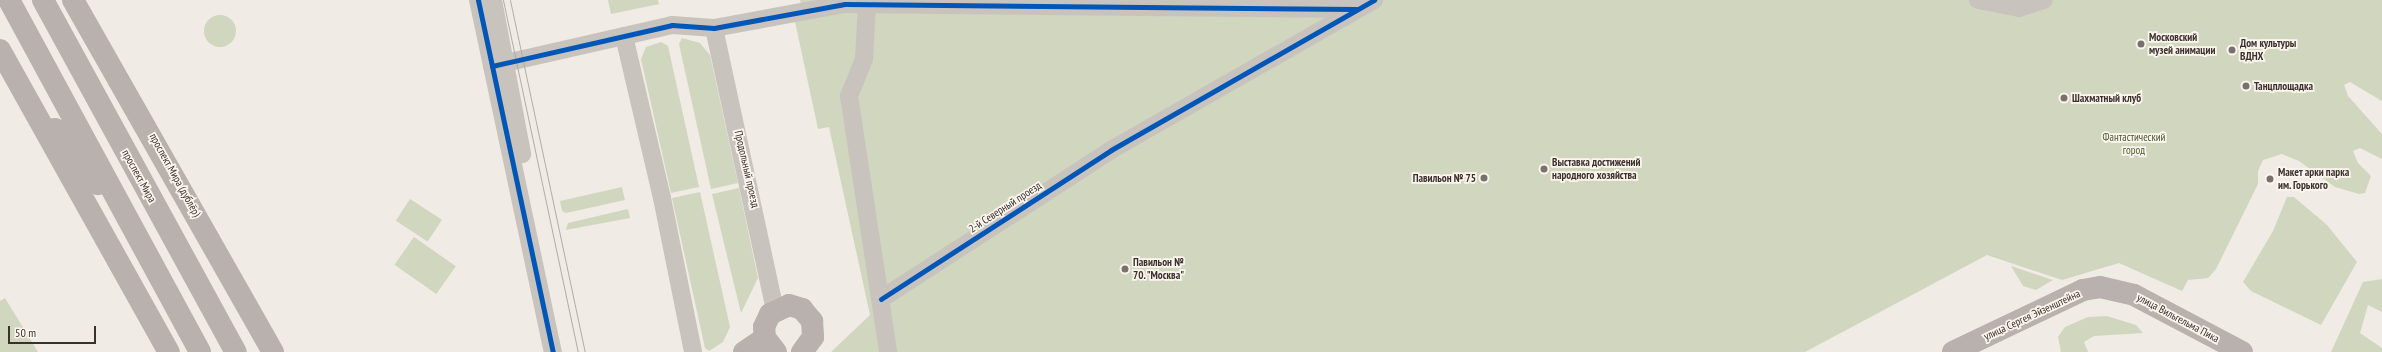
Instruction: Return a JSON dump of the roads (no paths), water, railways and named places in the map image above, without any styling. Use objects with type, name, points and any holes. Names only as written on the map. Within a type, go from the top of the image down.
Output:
[{"type":"main road","points":[[8,0],[143,242],[200,352]]},
{"type":"main road","name":"проспект Мира","points":[[43,0],[236,352]]},
{"type":"main road","points":[[78,9],[167,227]]},
{"type":"main road","name":"проспект Мира (дублёр)","points":[[78,9],[273,352]]},
{"type":"main road","points":[[0,50],[12,74],[169,352]]},
{"type":"main road","points":[[12,74],[143,242]]},
{"type":"main road","name":"улица Сергея Эйзенштейна","points":[[1953,352],[2083,290],[2113,288]]},
{"type":"main road","name":"улица Вильгельма Пика","points":[[2113,288],[2134,295],[2242,352]]},
{"type":"main road","points":[[744,352],[773,348],[766,320],[775,310],[796,306],[810,317],[814,337],[802,352]]},
{"type":"street","points":[[478,0],[498,64],[565,352]]},
{"type":"street","points":[[493,0],[498,64],[553,352]]},
{"type":"street","name":"2-й Северный проезд","points":[[881,299],[1140,133],[1374,0]]},
{"type":"street","points":[[1978,0],[2019,8],[2044,0]]},
{"type":"street","points":[[498,64],[672,25],[714,28],[799,10],[867,4],[1356,9]]},
{"type":"street","points":[[867,4],[864,59],[849,96],[888,352]]},
{"type":"street","name":"Продольный проезд","points":[[714,28],[775,310]]},
{"type":"street","points":[[624,36],[662,198],[693,352]]},
{"type":"tram line","points":[[503,0],[578,352]]},
{"type":"tram line","points":[[510,0],[585,352]]},
{"type":"place","name":"Московский музей анимации","points":[[2141,44]]},
{"type":"place","name":"Дом культуры ВДНХ","points":[[2232,50]]},
{"type":"place","name":"Танцплощадка","points":[[2246,86]]},
{"type":"place","name":"Шахматный клуб","points":[[2064,98]]},
{"type":"place","name":"Выставка достижений народного хозяйства","points":[[1544,169]]},
{"type":"place","name":"Павильон № 75","points":[[1484,178]]},
{"type":"place","name":"Макет арки парка им. Горького","points":[[2270,179]]},
{"type":"place","name":"Павильон № 70. \"Москва\"","points":[[1125,269]]},
{"type":"park label","name":"Фантастический город","points":[[2134,144]]}]
